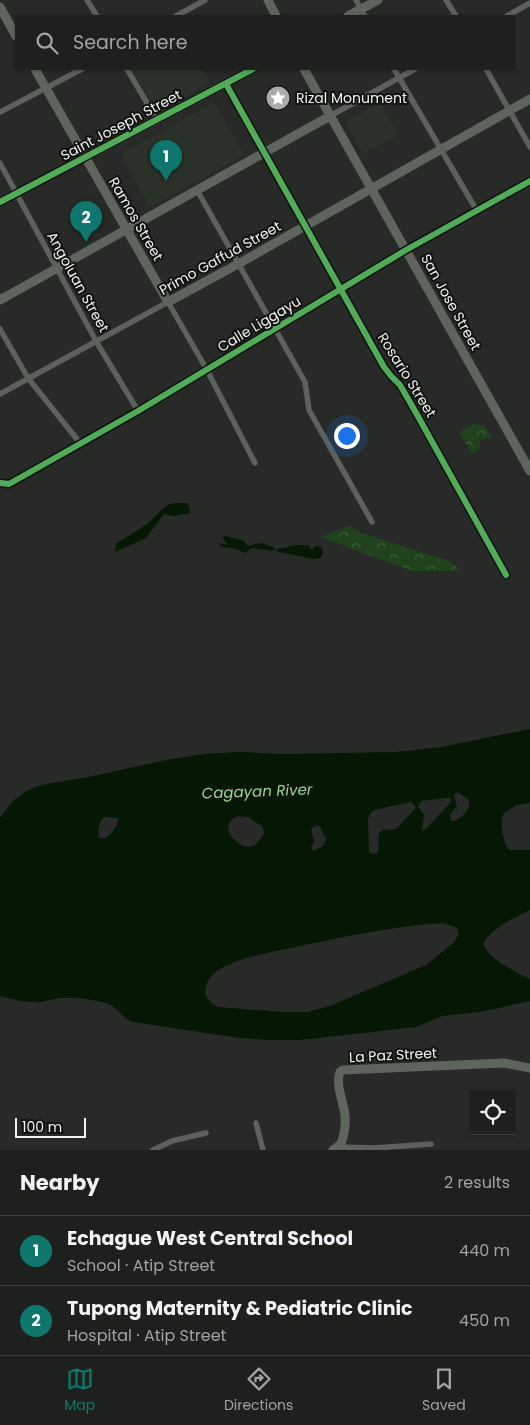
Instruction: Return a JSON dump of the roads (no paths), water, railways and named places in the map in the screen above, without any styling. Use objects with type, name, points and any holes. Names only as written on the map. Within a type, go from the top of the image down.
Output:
[{"type":"main road","points":[[268,0],[276,15]]},
{"type":"main road","points":[[363,13],[378,0]]},
{"type":"main road","points":[[0,7],[15,34]]},
{"type":"main road","name":"Ramos Street","points":[[36,70],[168,302]]},
{"type":"main road","name":"Saint Joseph Street","points":[[86,157],[251,70]]},
{"type":"main road","name":"San Jose Street","points":[[305,70],[527,459],[530,470]]},
{"type":"main road","name":"Primo Gaffud Street","points":[[168,302],[530,99]]},
{"type":"main road","points":[[0,300],[330,116]]},
{"type":"main road","name":"La Paz Street","points":[[336,1148],[343,1138],[345,1122],[339,1078],[340,1072],[343,1070],[504,1063],[530,1068]]},
{"type":"street","points":[[87,0],[96,15]]},
{"type":"street","points":[[178,15],[205,0]]},
{"type":"street","points":[[356,0],[363,13]]},
{"type":"street","points":[[446,0],[455,15]]},
{"type":"street","points":[[509,15],[530,3]]},
{"type":"street","points":[[0,112],[80,70]]},
{"type":"street","points":[[128,70],[156,120]]},
{"type":"street","points":[[395,70],[442,148],[477,211]]},
{"type":"street","points":[[330,116],[413,70]]},
{"type":"street","points":[[487,70],[530,147]]},
{"type":"street","name":"Rosario Street","points":[[226,84],[387,372],[403,389],[506,575]]},
{"type":"street","name":"Saint Joseph Street","points":[[0,202],[86,157]]},
{"type":"street","name":"Angoluan Street","points":[[0,163],[96,342],[138,411]]},
{"type":"street","name":"Calle Liggayu","points":[[1,483],[9,484],[138,411],[406,250],[530,181]]},
{"type":"street","points":[[197,190],[305,382],[308,410],[372,522]]},
{"type":"street","name":"Primo Gaffud Street","points":[[0,394],[168,302]]},
{"type":"street","name":"Ramos Street","points":[[168,302],[207,370],[255,463]]},
{"type":"street","points":[[0,329],[28,378],[80,443]]},
{"type":"street","points":[[1,483],[1,491]]},
{"type":"street","points":[[256,1123],[263,1150]]},
{"type":"street","points":[[153,1150],[172,1141],[206,1133]]},
{"type":"street","points":[[172,1141],[174,1150]]},
{"type":"street","points":[[336,1148],[374,1149],[431,1144]]},
{"type":"water","points":[[174,503],[188,503],[190,513],[174,516],[164,514],[146,538],[115,552],[116,544],[147,524],[162,509]]},
{"type":"water","points":[[226,536],[244,541],[247,546],[262,543],[275,548],[274,551],[252,548],[245,553],[234,548],[222,547],[218,543],[228,545],[222,537]]},
{"type":"water","points":[[309,545],[310,549],[315,548],[315,546],[321,547],[323,552],[321,558],[312,559],[276,551],[278,548]]},
{"type":"water","name":"Cagayan River","points":[[530,729],[530,803],[517,805],[504,813],[502,832],[509,850],[530,850],[530,910],[497,928],[483,944],[490,955],[496,960],[530,979],[530,1001],[480,1012],[442,1016],[416,1027],[300,1040],[268,1040],[239,1038],[133,1022],[125,1018],[117,1009],[110,1005],[89,999],[67,998],[31,1002],[0,996],[0,818],[13,801],[26,791],[41,785],[204,754],[239,752],[282,754],[397,752],[441,747]],"holes":[[[457,792],[469,800],[469,807],[463,815],[451,821],[450,815],[457,806],[454,795]],[[450,798],[451,802],[422,831],[424,815],[418,807],[421,801]],[[410,802],[415,805],[415,809],[396,829],[383,830],[379,833],[378,852],[375,854],[369,852],[368,819],[374,810]],[[238,816],[248,817],[263,827],[264,834],[253,846],[248,847],[237,842],[232,837],[228,826]],[[105,817],[118,818],[113,831],[102,839],[99,837],[101,821]],[[317,825],[326,839],[323,846],[314,851],[311,848],[314,842],[311,829]],[[443,923],[457,928],[459,935],[453,943],[426,965],[330,1006],[307,1012],[218,1007],[209,1001],[206,996],[207,982],[212,976],[222,968],[238,961],[336,939],[406,926]]]},
{"type":"place","name":"Rizal Monument","points":[[278,98]]},
{"type":"place","name":"Echague West Central School","points":[[166,181]]},
{"type":"place","name":"Tupong Maternity & Pediatric Clinic","points":[[86,242]]}]
